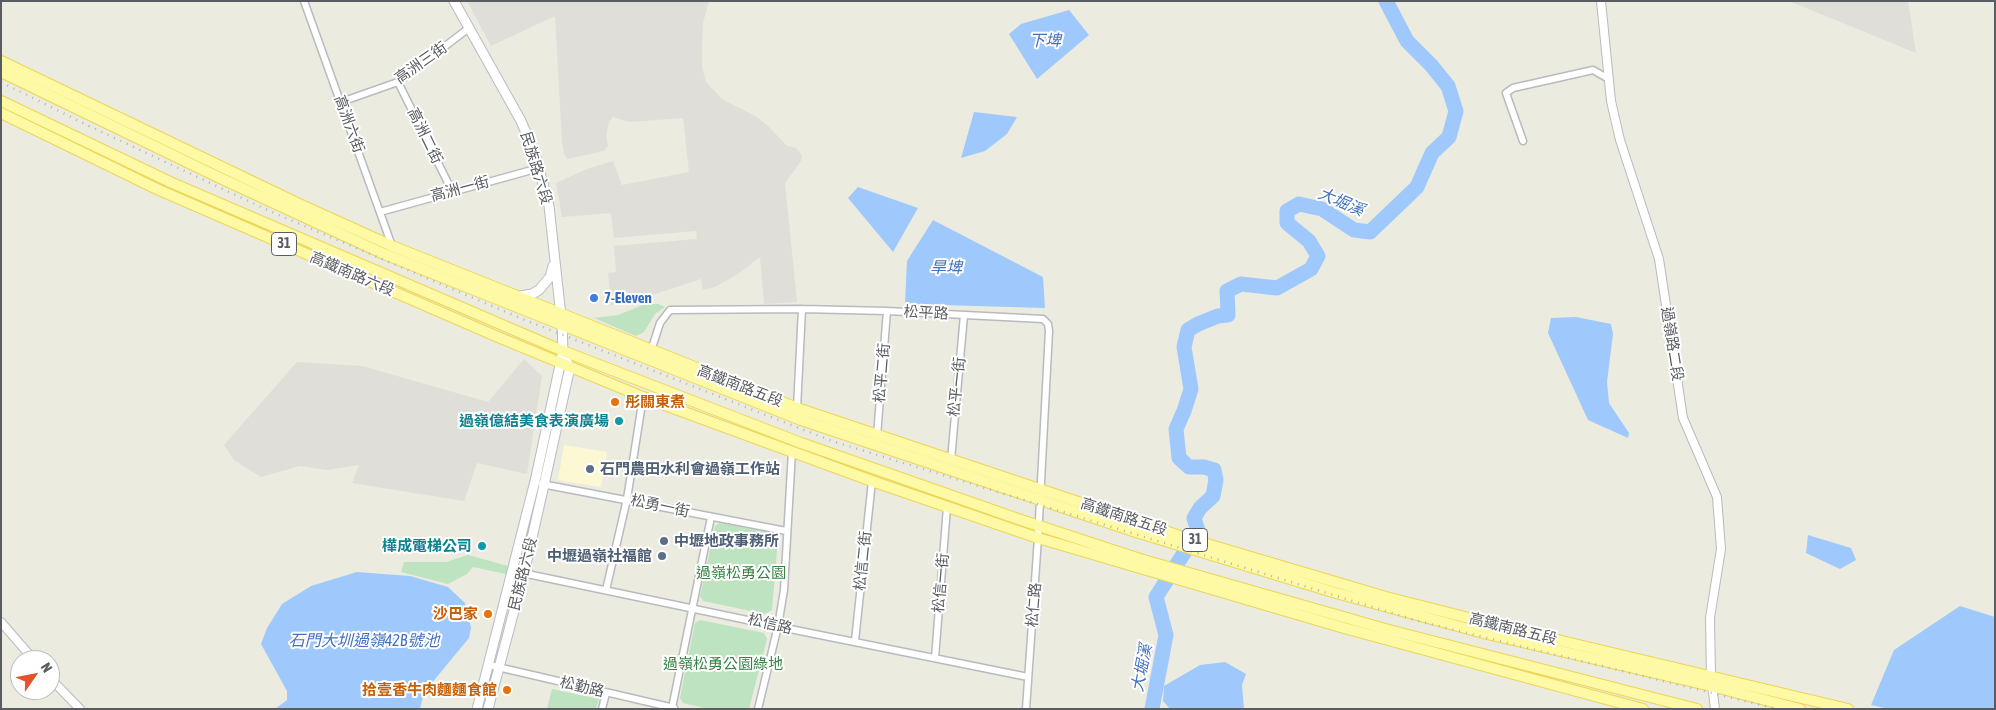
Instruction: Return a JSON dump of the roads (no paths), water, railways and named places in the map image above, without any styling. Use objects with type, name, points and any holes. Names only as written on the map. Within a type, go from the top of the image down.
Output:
[{"type":"main road","name":"民族路六段","points":[[454,1],[520,121],[539,168],[549,206],[565,365],[544,485],[524,573],[494,666],[477,709]]},
{"type":"main road","name":"31","points":[[1,61],[179,147],[392,246],[560,313]]},
{"type":"main road","name":"高鐵南路六段","points":[[1,72],[130,135],[384,254],[562,325]]},
{"type":"main road","name":"高鐵南路六段","points":[[1,101],[170,182],[563,352]]},
{"type":"main road","name":"高鐵南路六段","points":[[1,113],[129,176],[565,365]]},
{"type":"main road","points":[[130,135],[179,147]]},
{"type":"main road","points":[[129,176],[170,182]]},
{"type":"main road","points":[[520,296],[532,294],[545,284],[555,261]]},
{"type":"main road","name":"高鐵南路五段","points":[[560,313],[797,408],[951,460],[1041,495],[1336,594],[1487,634],[1567,652],[1848,709]]},
{"type":"main road","name":"高鐵南路五段","points":[[562,325],[802,420],[1041,495],[1386,597],[1711,681],[1800,709]]},
{"type":"main road","name":"高鐵南路五段","points":[[563,352],[801,443],[1140,559],[1389,630],[1697,709]]},
{"type":"main road","name":"民族路六段","points":[[488,709],[512,570],[565,365]]},
{"type":"main road","name":"31","points":[[565,365],[643,397],[1038,538],[1344,628],[1643,709]]},
{"type":"main road","points":[[1336,594],[1386,597]]},
{"type":"main road","points":[[1344,628],[1389,630]]},
{"type":"main road","points":[[1524,632],[1567,652]]},
{"type":"street","name":"高洲六街","points":[[304,1],[392,246]]},
{"type":"street","name":"過嶺路二段","points":[[1601,1],[1607,78],[1611,101],[1620,140],[1659,260],[1683,418],[1717,497],[1721,549],[1710,618],[1711,681],[1714,709]]},
{"type":"street","name":"高洲三街","points":[[341,102],[398,82],[469,28]]},
{"type":"street","points":[[1523,141],[1506,93],[1513,88],[1593,70],[1607,78]]},
{"type":"street","name":"高洲二街","points":[[398,82],[452,191]]},
{"type":"street","name":"高洲一街","points":[[380,212],[539,168]]},
{"type":"street","points":[[797,408],[802,309]]},
{"type":"street","name":"松平路","points":[[651,351],[660,323],[670,310],[802,309],[887,311],[1043,319],[1048,324],[1041,495]]},
{"type":"street","name":"松平二街","points":[[877,436],[887,311]]},
{"type":"street","name":"松平一街","points":[[951,460],[964,315]]},
{"type":"street","points":[[606,590],[627,499],[643,397]]},
{"type":"street","points":[[758,709],[778,626],[784,590],[792,451]]},
{"type":"street","name":"松信二街","points":[[855,641],[872,480]]},
{"type":"street","name":"松勇一街","points":[[534,483],[627,499],[786,531]]},
{"type":"street","name":"松仁路","points":[[1026,709],[1041,495]]},
{"type":"street","name":"松信一街","points":[[935,658],[947,507]]},
{"type":"street","points":[[674,708],[692,607],[711,517]]},
{"type":"street","name":"松信路","points":[[512,570],[1028,676]]},
{"type":"street","points":[[1,622],[25,650]]},
{"type":"street","name":"松勤路","points":[[494,666],[674,708]]},
{"type":"street","points":[[60,688],[80,709]]},
{"type":"street","points":[[602,709],[606,693]]},
{"type":"water","name":"下埤","points":[[1069,10],[1089,35],[1037,79],[1009,34],[1021,24]]},
{"type":"water","points":[[974,112],[1017,117],[1007,134],[985,151],[961,158]]},
{"type":"water","name":"旱埤","points":[[858,187],[918,208],[893,252],[848,198]]},
{"type":"water","name":"旱埤","points":[[933,220],[1043,277],[1045,308],[905,304],[907,261]]},
{"type":"water","points":[[1576,317],[1611,324],[1613,334],[1607,382],[1609,403],[1629,433],[1628,438],[1588,420],[1548,333],[1551,318]]},
{"type":"water","points":[[1808,535],[1851,548],[1856,560],[1840,569],[1806,553]]},
{"type":"water","name":"石門大圳過嶺42B號池","points":[[357,572],[410,576],[448,587],[465,603],[471,628],[469,638],[431,684],[422,700],[420,709],[275,709],[287,700],[287,691],[261,644],[267,628],[282,604],[311,586]]},
{"type":"water","points":[[1960,606],[1995,617],[1995,709],[1889,709],[1871,705],[1894,650]]},
{"type":"water","points":[[1225,662],[1246,674],[1242,685],[1244,709],[1170,709],[1163,701],[1164,686],[1200,665]]},
{"type":"waterway","name":"大堀溪","points":[[1152,709],[1166,635],[1156,597],[1198,531],[1194,518],[1200,508],[1213,496],[1216,480],[1214,470],[1204,467],[1189,467],[1179,458],[1176,429],[1191,389],[1184,347],[1188,330],[1218,316],[1228,315],[1227,291],[1241,284],[1277,288],[1311,269],[1318,256],[1309,241],[1287,223],[1287,211],[1299,204],[1322,209],[1354,230],[1370,232],[1417,187],[1432,153],[1449,137],[1456,111],[1448,86],[1431,65],[1407,41],[1386,1]]},
{"type":"railway","points":[[1,82],[89,126],[274,213],[525,320],[832,441],[1418,621],[1777,709]]},
{"type":"place","name":"7-Eleven","points":[[594,298]]},
{"type":"place","name":"彤關東煮","points":[[615,402]]},
{"type":"place","name":"過嶺億結美食表演廣場","points":[[619,421]]},
{"type":"place","name":"石門農田水利會過嶺工作站","points":[[590,469]]},
{"type":"place","name":"中壢地政事務所","points":[[664,541]]},
{"type":"place","name":"樺成電梯公司","points":[[482,546]]},
{"type":"place","name":"中壢過嶺社福館","points":[[662,556]]},
{"type":"place","name":"沙巴家","points":[[488,614]]},
{"type":"place","name":"拾壹香牛肉麵麵食館","points":[[507,690]]},
{"type":"park label","name":"過嶺松勇公園","points":[[741,573]]},
{"type":"park label","name":"過嶺松勇公園綠地","points":[[723,664]]}]
